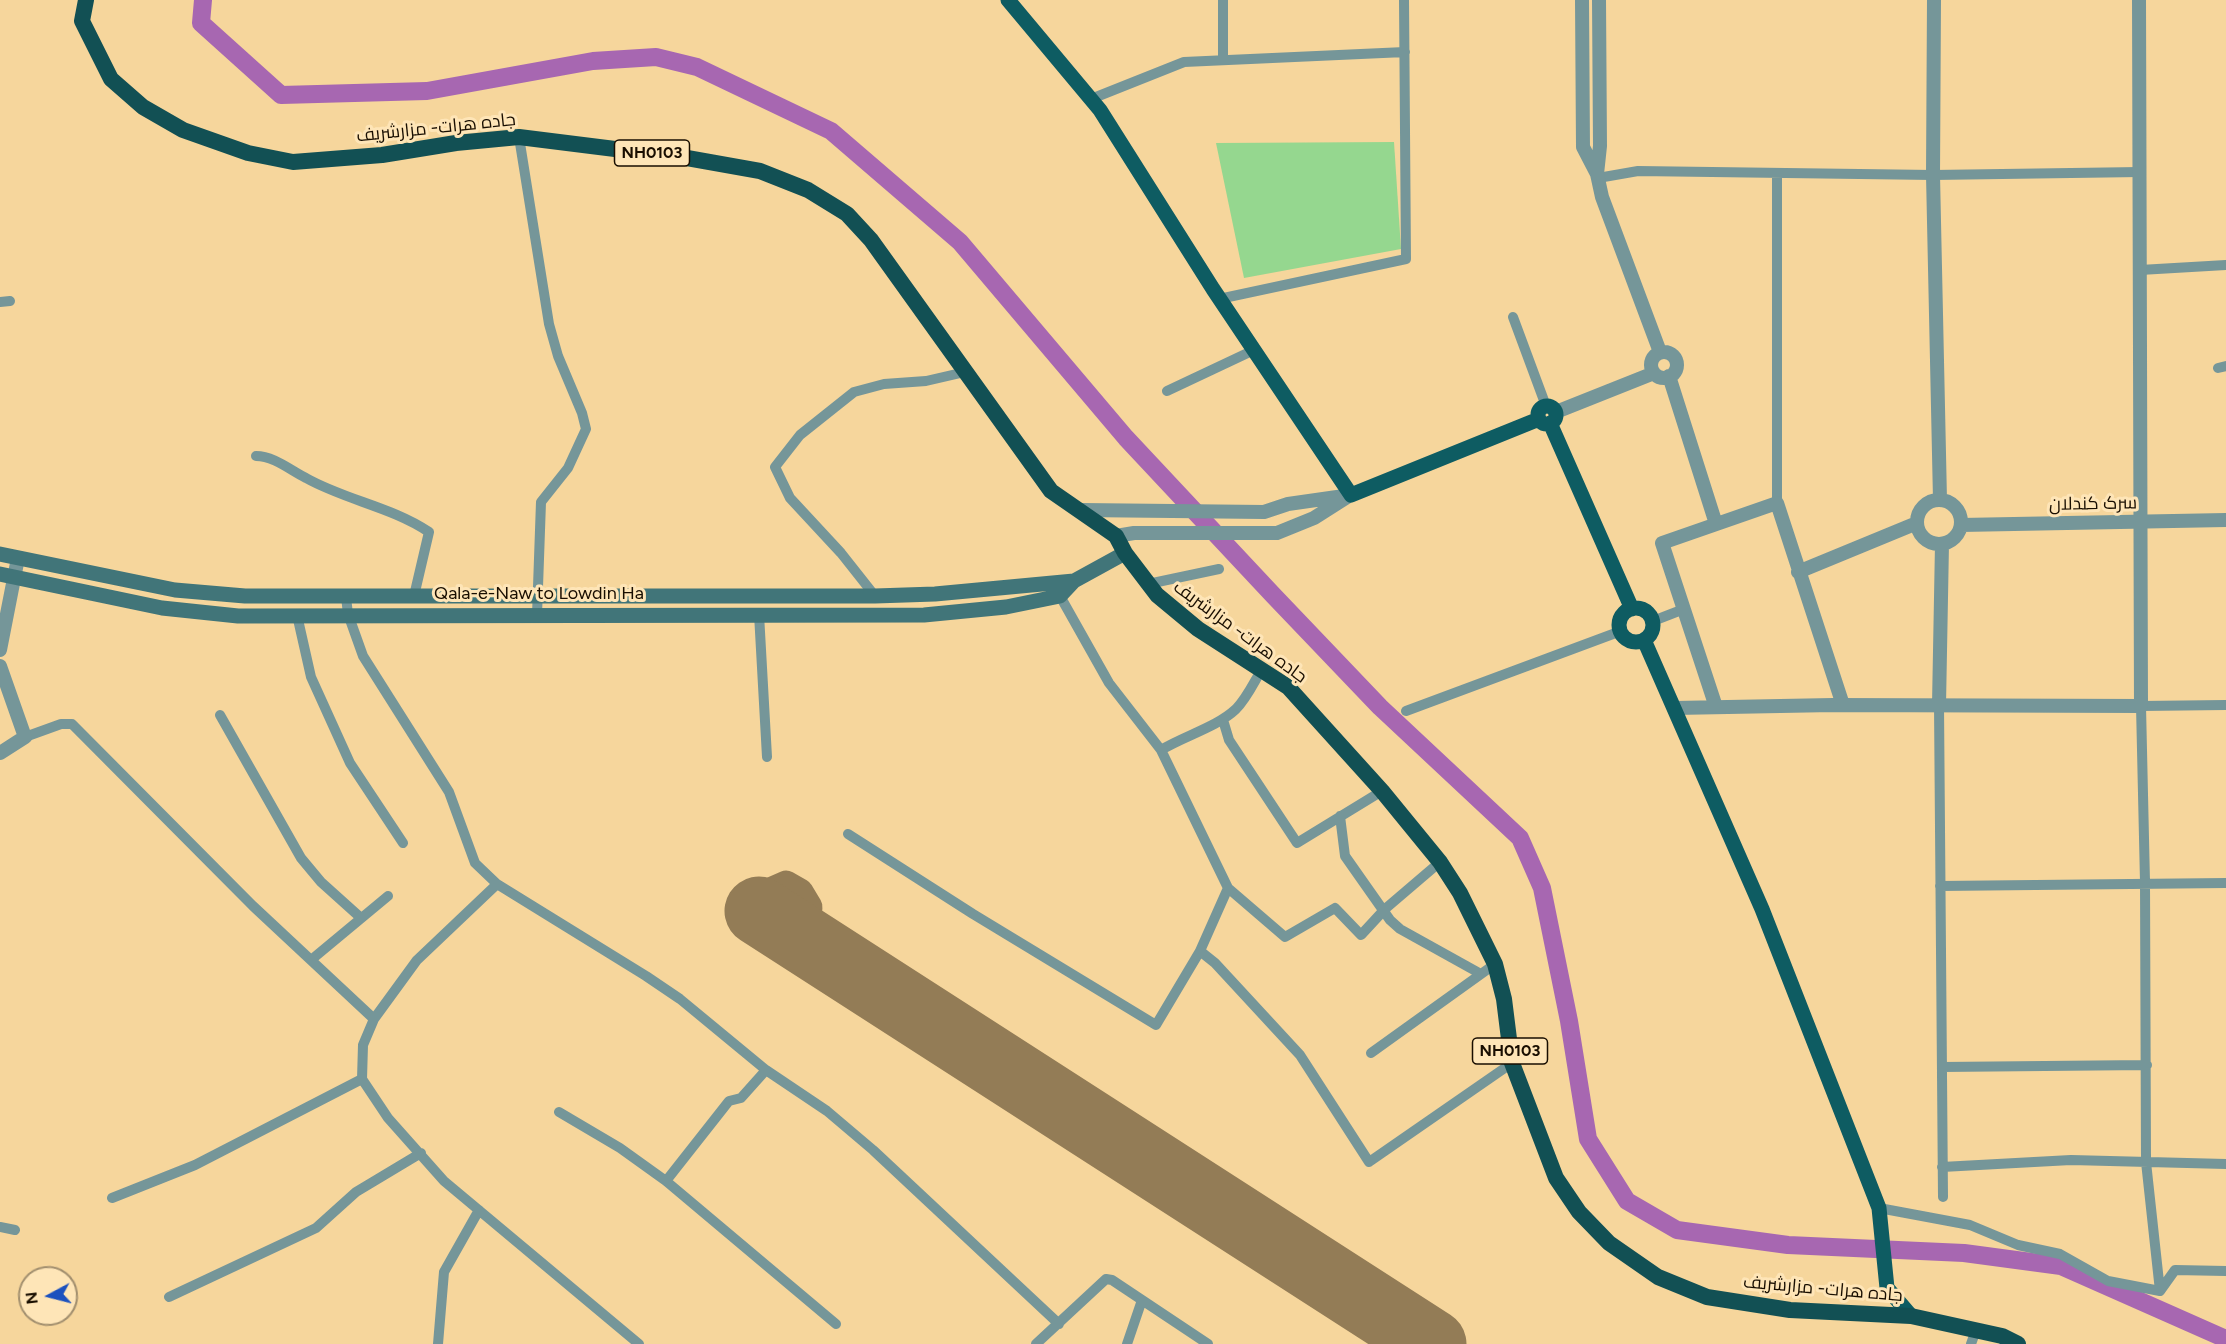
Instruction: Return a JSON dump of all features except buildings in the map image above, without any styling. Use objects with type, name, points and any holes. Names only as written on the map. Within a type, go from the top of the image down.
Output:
[{"type":"highway","name":"جاده هرات- مزارشریف","points":[[86,0],[82,21],[111,79],[143,106],[183,130],[248,153],[293,162],[382,155],[456,143],[519,137],[687,158],[760,171],[808,190],[847,214],[871,240],[1051,491],[1116,536],[1125,553],[1157,596],[1198,629],[1288,687],[1382,791],[1440,862],[1460,892],[1495,964],[1504,999],[1512,1063],[1556,1178],[1578,1212],[1609,1244],[1658,1277],[1707,1297],[1790,1310],[1911,1316],[1974,1337],[2002,1336],[2018,1344]]},
{"type":"main road","points":[[1008,0],[1091,99],[1219,298],[1351,495],[1548,415],[1632,609]]},
{"type":"main road","name":"Qala-e-Naw to Lowdin Ha","points":[[7,575],[162,608],[238,616],[924,615],[1006,607],[1060,596],[1074,580],[1125,553]]},
{"type":"main road","name":"Qala-e-Naw to Lowdin Ha","points":[[0,554],[175,590],[245,596],[875,596],[935,594],[1074,580]]},
{"type":"main road","points":[[808,614],[809,597]]},
{"type":"main road","points":[[1632,609],[1642,610],[1653,621],[1652,632],[1644,640],[1633,641],[1621,631],[1621,619],[1632,609]]},
{"type":"main road","points":[[1644,640],[1762,909],[1879,1208],[1887,1288],[1911,1316]]},
{"type":"street","points":[[1223,0],[1223,60]]},
{"type":"street","points":[[1219,298],[1406,259],[1404,0]]},
{"type":"street","points":[[1582,0],[1582,147],[1597,176],[1602,197],[1660,352]]},
{"type":"street","points":[[1597,176],[1600,146],[1599,0]]},
{"type":"street","points":[[1934,0],[1933,175],[1940,500]]},
{"type":"street","points":[[2139,0],[2141,706],[2145,882],[2146,1162],[2160,1291]]},
{"type":"street","points":[[1582,47],[1599,47]]},
{"type":"street","points":[[1091,99],[1185,62],[1405,52]]},
{"type":"street","points":[[519,137],[549,324],[558,356],[586,429],[568,468],[541,502],[537,615]]},
{"type":"street","points":[[1597,176],[1638,171],[1933,175],[2140,172]]},
{"type":"street","points":[[1777,174],[1778,503],[1798,572],[1843,705]]},
{"type":"street","points":[[2140,270],[2226,266]]},
{"type":"street","points":[[1512,317],[1548,415],[1654,373]]},
{"type":"street","points":[[1167,391],[1254,350]]},
{"type":"street","points":[[1660,352],[1672,355],[1677,362],[1675,371],[1669,376],[1661,377],[1654,373],[1651,363],[1660,352]]},
{"type":"street","points":[[875,596],[841,554],[790,498],[775,467],[800,435],[854,392],[884,384],[926,381],[965,372]]},
{"type":"street","points":[[1669,376],[1716,524]]},
{"type":"street","points":[[256,456],[269,458],[314,483],[391,513],[429,532],[414,597]]},
{"type":"street","points":[[1081,510],[1264,512],[1288,504],[1351,495]]},
{"type":"street","points":[[1116,536],[1150,533],[1277,533],[1314,518],[1351,495]]},
{"type":"street","points":[[1940,500],[1948,501],[1959,511],[1961,525],[1955,538],[1942,544],[1922,537],[1917,523],[1918,516],[1927,504],[1940,500]]},
{"type":"street","points":[[1716,707],[1662,543],[1778,503]]},
{"type":"street","name":"سرک کندلان","points":[[1961,525],[2226,520]]},
{"type":"street","points":[[1798,572],[1917,523]]},
{"type":"street","points":[[1942,544],[1939,705],[1942,1197]]},
{"type":"street","points":[[0,650],[7,575],[18,558]]},
{"type":"street","points":[[1148,584],[1219,569]]},
{"type":"street","points":[[1060,596],[1109,684],[1161,750],[1228,888],[1285,938],[1335,908],[1360,935],[1384,909],[1440,862]]},
{"type":"street","points":[[346,597],[348,615],[363,656],[449,792],[475,863],[497,884],[680,999],[766,1070],[827,1111],[873,1150],[1059,1324]]},
{"type":"street","points":[[1653,621],[1684,609]]},
{"type":"street","points":[[759,614],[767,757]]},
{"type":"street","points":[[297,615],[311,677],[350,763],[403,843]]},
{"type":"street","points":[[1406,711],[1621,631]]},
{"type":"street","points":[[0,666],[25,737]]},
{"type":"street","points":[[1161,750],[1188,734],[1222,720],[1238,707],[1262,669]]},
{"type":"street","points":[[1675,708],[1843,705],[2226,705]]},
{"type":"street","points":[[220,715],[301,858],[321,882],[361,918]]},
{"type":"street","points":[[1222,720],[1229,740],[1294,840],[1302,842],[1314,831],[1382,791]]},
{"type":"street","points":[[0,753],[25,737],[61,724],[72,724],[253,906],[374,1019]]},
{"type":"street","points":[[1340,816],[1345,856],[1390,920],[1400,929],[1481,974]]},
{"type":"street","points":[[848,834],[1156,1026],[1200,951],[1228,888]]},
{"type":"street","points":[[1940,886],[2145,882],[2226,883]]},
{"type":"street","points":[[497,884],[439,936],[417,960],[374,1019],[363,1045],[362,1079],[388,1118],[444,1181],[639,1344]]},
{"type":"street","points":[[311,960],[388,896]]},
{"type":"street","points":[[1200,951],[1215,963],[1300,1055],[1369,1162],[1512,1063]]},
{"type":"street","points":[[1371,1053],[1495,964]]},
{"type":"street","points":[[1942,1067],[2147,1065]]},
{"type":"street","points":[[666,1181],[729,1101],[741,1098],[766,1070]]},
{"type":"street","points":[[112,1198],[195,1165],[362,1079]]},
{"type":"street","points":[[559,1112],[620,1148],[666,1181],[836,1324]]},
{"type":"street","points":[[170,1298],[316,1228],[356,1192],[421,1154]]},
{"type":"street","points":[[1942,1167],[2071,1160],[2226,1164]]},
{"type":"street","points":[[1879,1208],[1970,1225],[2018,1245],[2060,1254],[2108,1281],[2160,1291]]},
{"type":"street","points":[[438,1344],[444,1272],[479,1210]]},
{"type":"street","points":[[0,1227],[15,1230]]},
{"type":"street","points":[[2160,1291],[2175,1270],[2226,1271]]},
{"type":"street","points":[[1036,1344],[1106,1279],[1112,1280],[1208,1344]]},
{"type":"street","points":[[1127,1344],[1142,1300]]},
{"type":"green space","points":[[1394,142],[1401,249],[1244,278],[1216,143]]},
{"type":"waterway","points":[[203,0],[201,23],[281,95],[427,91],[593,61],[656,57],[697,67],[831,131],[960,242],[1126,438],[1273,595],[1380,707],[1520,838],[1542,888],[1569,1021],[1588,1139],[1627,1201],[1677,1230],[1788,1245],[1964,1253],[2061,1266],[2226,1339]]},
{"type":"taxiway","points":[[759,911],[770,891],[786,884],[800,892],[809,907],[807,923],[798,937]]},
{"type":"runway","points":[[759,911],[1432,1344]]}]
